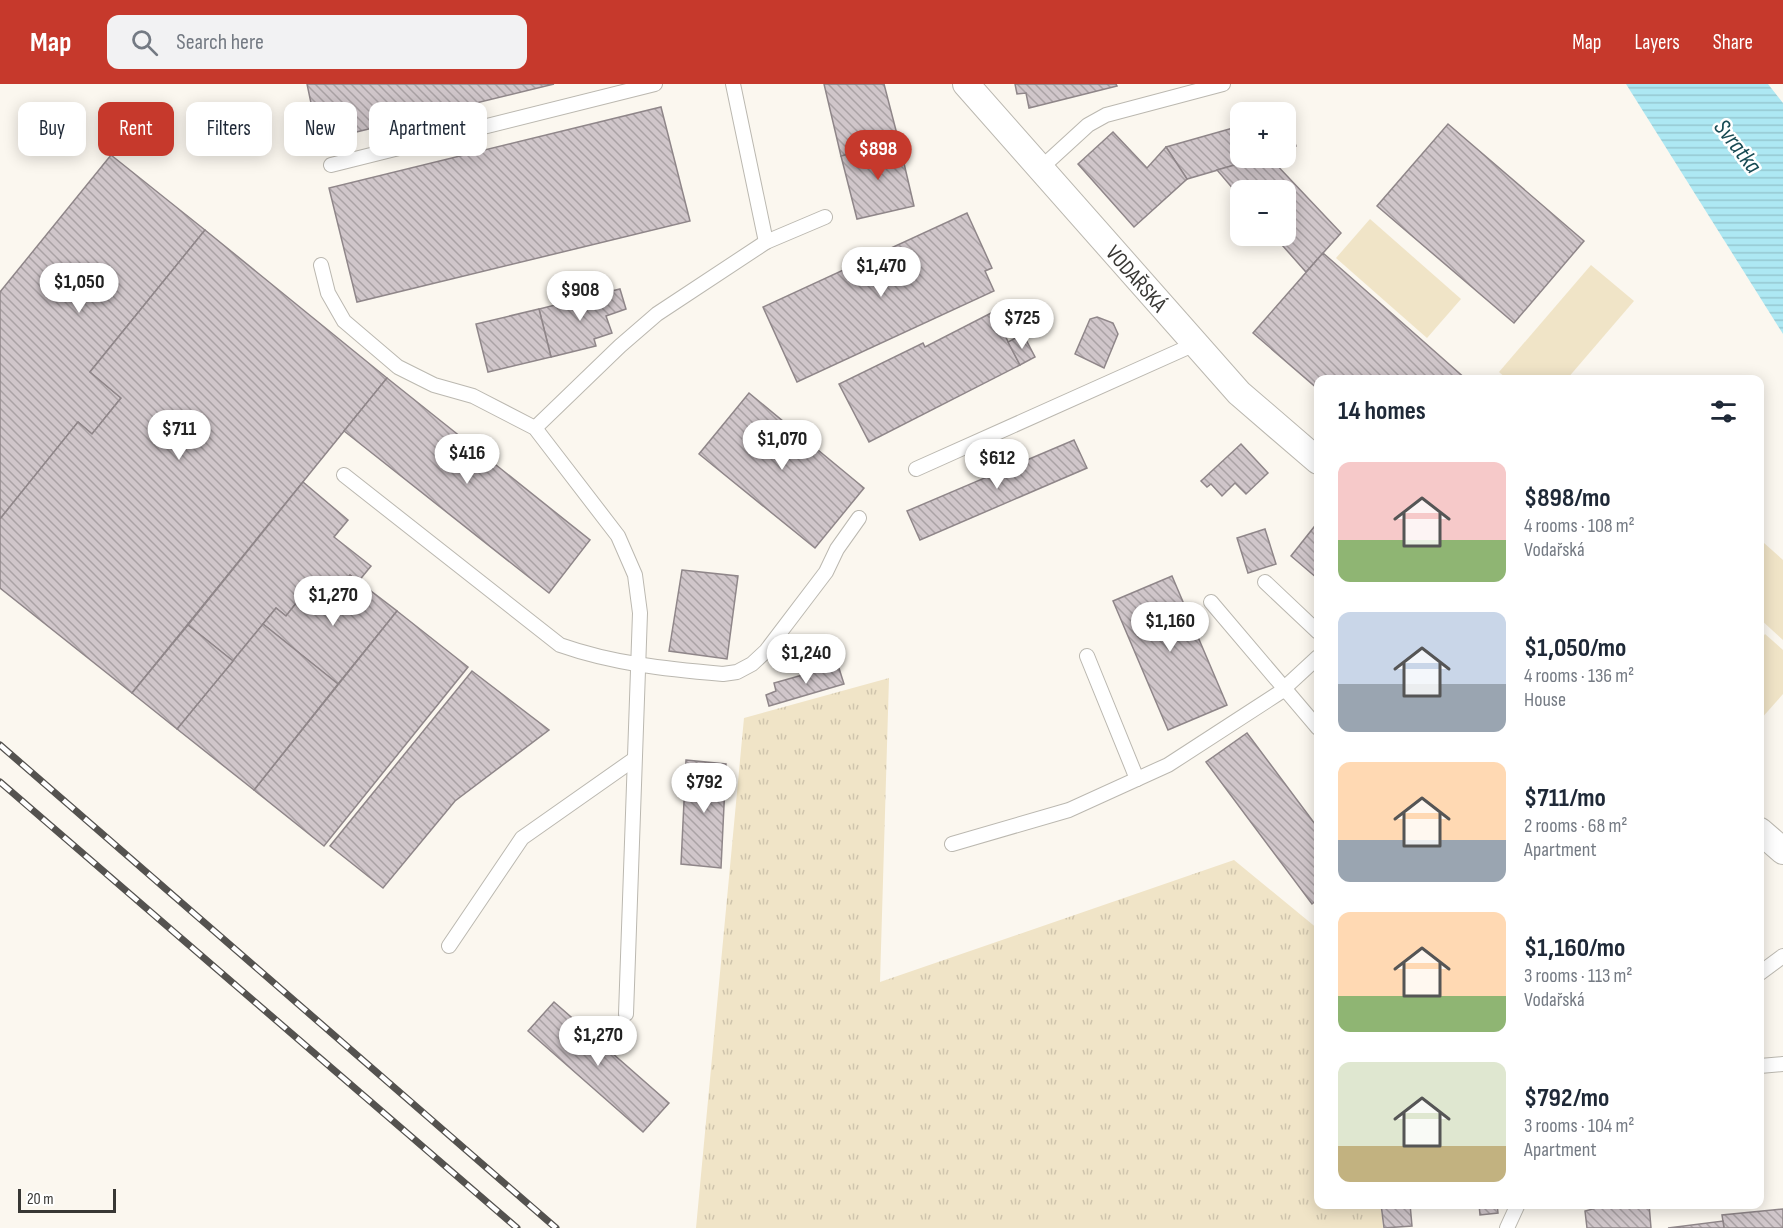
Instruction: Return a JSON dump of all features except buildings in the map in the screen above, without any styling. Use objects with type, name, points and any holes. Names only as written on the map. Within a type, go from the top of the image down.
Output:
[{"type":"street","name":"VODAŘSKÁ","points":[[966,84],[1239,393],[1314,457]]},
{"type":"lane","points":[[331,165],[655,84]]},
{"type":"lane","points":[[733,84],[766,242]]},
{"type":"lane","points":[[1041,168],[1088,125],[1106,115],[1223,84]]},
{"type":"lane","points":[[535,428],[613,352],[657,314],[766,242],[825,217]]},
{"type":"lane","points":[[321,265],[328,293],[344,321],[398,367],[435,385],[473,396],[535,428],[618,536],[635,575],[640,613],[633,760],[626,1014]]},
{"type":"lane","points":[[916,469],[1195,344]]},
{"type":"lane","points":[[344,475],[560,645],[598,659],[638,666],[723,674],[737,672],[752,664],[766,651],[826,572],[837,549],[859,518]]},
{"type":"lane","points":[[1264,582],[1314,629]]},
{"type":"lane","points":[[1210,602],[1314,723]]},
{"type":"lane","points":[[1087,656],[1137,779]]},
{"type":"lane","points":[[952,844],[1069,810],[1168,765],[1285,689],[1314,661]]},
{"type":"lane","points":[[449,946],[522,838],[633,760]]},
{"type":"lane","points":[[1764,970],[1783,956]]},
{"type":"lane","points":[[1764,1066],[1783,1064]]},
{"type":"lane","points":[[1507,1228],[1516,1209]]},
{"type":"green space","points":[[1370,219],[1461,299],[1427,338],[1336,258]]},
{"type":"green space","points":[[1591,265],[1634,301],[1570,375],[1502,375],[1499,372]]},
{"type":"green space","points":[[1764,543],[1783,560],[1783,640],[1764,623]]},
{"type":"green space","points":[[1764,635],[1783,650],[1783,694],[1764,715]]},
{"type":"green space","points":[[889,678],[880,982],[1234,860],[1314,926],[1314,1209],[1381,1209],[1383,1228],[696,1228],[744,718]]},
{"type":"water","name":"Svratka","points":[[1626,84],[1768,84],[1783,103],[1783,334]]},
{"type":"railway","points":[[0,745],[556,1228]]},
{"type":"railway","points":[[0,782],[517,1228]]}]
